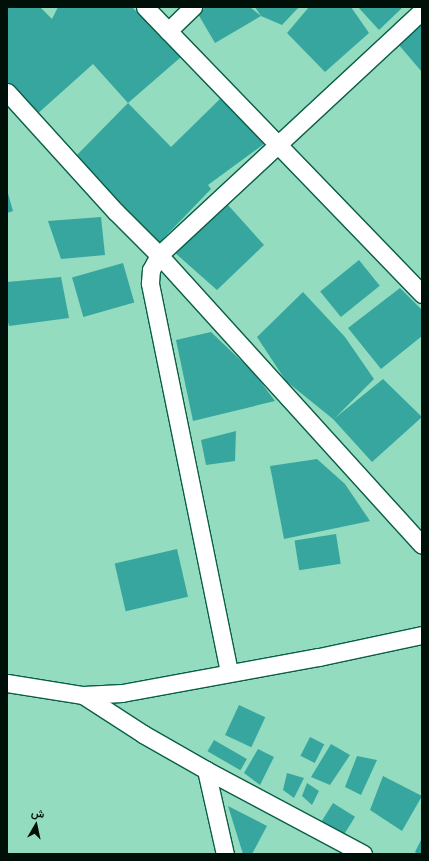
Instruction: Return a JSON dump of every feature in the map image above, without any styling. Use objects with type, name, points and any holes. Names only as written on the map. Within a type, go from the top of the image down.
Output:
[{"type":"street","points":[[145,7],[422,294]]},
{"type":"street","points":[[168,31],[193,7]]},
{"type":"street","points":[[229,672],[150,283],[151,270],[159,254],[422,11]]},
{"type":"street","points":[[7,92],[116,212],[159,254],[422,545]]},
{"type":"street","points":[[7,683],[83,694],[122,693],[229,672],[319,657],[422,635]]},
{"type":"street","points":[[83,694],[144,734],[344,850],[363,854]]},
{"type":"street","points":[[206,770],[225,854]]},
{"type":"building","points":[[7,7],[40,7],[52,19],[58,7],[132,7],[181,57],[128,103],[93,64],[35,116],[7,84]]},
{"type":"building","points":[[205,7],[250,7],[261,16],[215,43],[198,14]]},
{"type":"building","points":[[255,7],[299,7],[282,25],[261,16]]},
{"type":"building","points":[[309,7],[351,7],[369,33],[325,72],[287,33]]},
{"type":"building","points":[[358,7],[403,7],[379,30]]},
{"type":"building","points":[[422,22],[422,72],[398,44]]},
{"type":"building","points":[[221,98],[264,144],[208,185],[211,189],[158,244],[74,158],[128,103],[171,147]]},
{"type":"building","points":[[7,190],[13,211],[7,213]]},
{"type":"building","points":[[228,205],[264,245],[217,290],[174,252]]},
{"type":"building","points":[[101,217],[105,255],[61,259],[48,221]]},
{"type":"building","points":[[359,260],[380,286],[341,317],[320,291]]},
{"type":"building","points":[[123,263],[134,302],[83,317],[72,278]]},
{"type":"building","points":[[61,277],[69,318],[9,326],[7,318],[7,282]]},
{"type":"building","points":[[400,288],[422,310],[422,336],[381,369],[348,328]]},
{"type":"building","points":[[303,292],[345,337],[374,379],[335,418],[383,379],[422,417],[372,462],[333,419],[286,381],[257,337]]},
{"type":"building","points":[[211,332],[254,373],[275,401],[193,421],[176,340]]},
{"type":"building","points":[[236,431],[235,461],[206,465],[201,440]]},
{"type":"building","points":[[317,459],[345,484],[370,521],[284,539],[270,466]]},
{"type":"building","points":[[336,534],[341,564],[299,570],[295,541]]},
{"type":"building","points":[[177,549],[188,597],[126,611],[115,563]]},
{"type":"building","points":[[239,705],[265,717],[251,747],[225,735]]},
{"type":"building","points":[[310,737],[324,744],[315,763],[300,756]]},
{"type":"building","points":[[214,740],[247,759],[240,770],[208,751]]},
{"type":"building","points":[[331,744],[350,755],[330,785],[311,777]]},
{"type":"building","points":[[258,749],[274,757],[260,785],[244,773]]},
{"type":"building","points":[[357,756],[377,760],[361,795],[345,787]]},
{"type":"building","points":[[287,773],[304,778],[294,798],[283,790]]},
{"type":"building","points":[[383,776],[422,796],[402,831],[370,810]]},
{"type":"building","points":[[307,783],[319,791],[312,805],[302,796]]},
{"type":"building","points":[[333,803],[355,817],[343,835],[321,822]]},
{"type":"building","points":[[228,806],[267,826],[252,854],[243,854]]},
{"type":"building","points":[[422,838],[422,854],[418,854],[415,852]]}]
